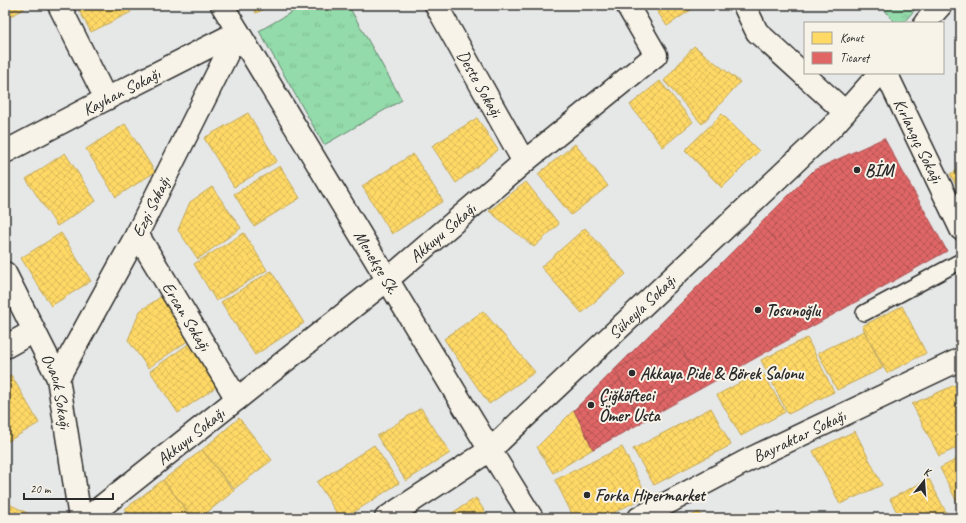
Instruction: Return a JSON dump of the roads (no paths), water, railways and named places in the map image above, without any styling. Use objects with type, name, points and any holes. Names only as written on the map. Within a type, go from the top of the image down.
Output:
[{"type":"street","points":[[59,5],[106,99]]},
{"type":"street","name":"Menekşe Sk.","points":[[222,5],[532,518]]},
{"type":"street","name":"Deste Sokağı","points":[[436,5],[524,162]]},
{"type":"street","name":"Akkuyu Sokağı","points":[[87,518],[387,280],[524,162],[656,55],[627,5]]},
{"type":"street","points":[[744,5],[757,32],[845,112]]},
{"type":"street","points":[[926,22],[941,5]]},
{"type":"street","name":"Kayhan Sokağı","points":[[5,152],[238,32]]},
{"type":"street","name":"Ezgi Sokağı","points":[[58,378],[138,234],[238,32]]},
{"type":"street","name":"Süheyla Sokağı","points":[[386,518],[490,450],[832,127],[879,74]]},
{"type":"street","name":"Kırlangıç Sokağı","points":[[886,74],[961,229]]},
{"type":"street","name":"Ercan Sokağı","points":[[138,234],[237,399]]},
{"type":"street","name":"Ovacık Sokağı","points":[[5,273],[58,378],[80,518]]},
{"type":"street","points":[[5,347],[34,331]]},
{"type":"street","name":"Bayraktar Sokağı","points":[[639,518],[752,458],[961,359]]},
{"type":"lane","points":[[864,313],[961,261]]},
{"type":"place","name":"BİM","points":[[857,170]]},
{"type":"place","name":"Tosunoğlu","points":[[758,310]]},
{"type":"place","name":"Akkaya Pide & Börek Salonu","points":[[632,373]]},
{"type":"place","name":"Çiğköfteci Ömer Usta","points":[[591,405]]},
{"type":"place","name":"Forka Hipermarket","points":[[587,495]]}]
